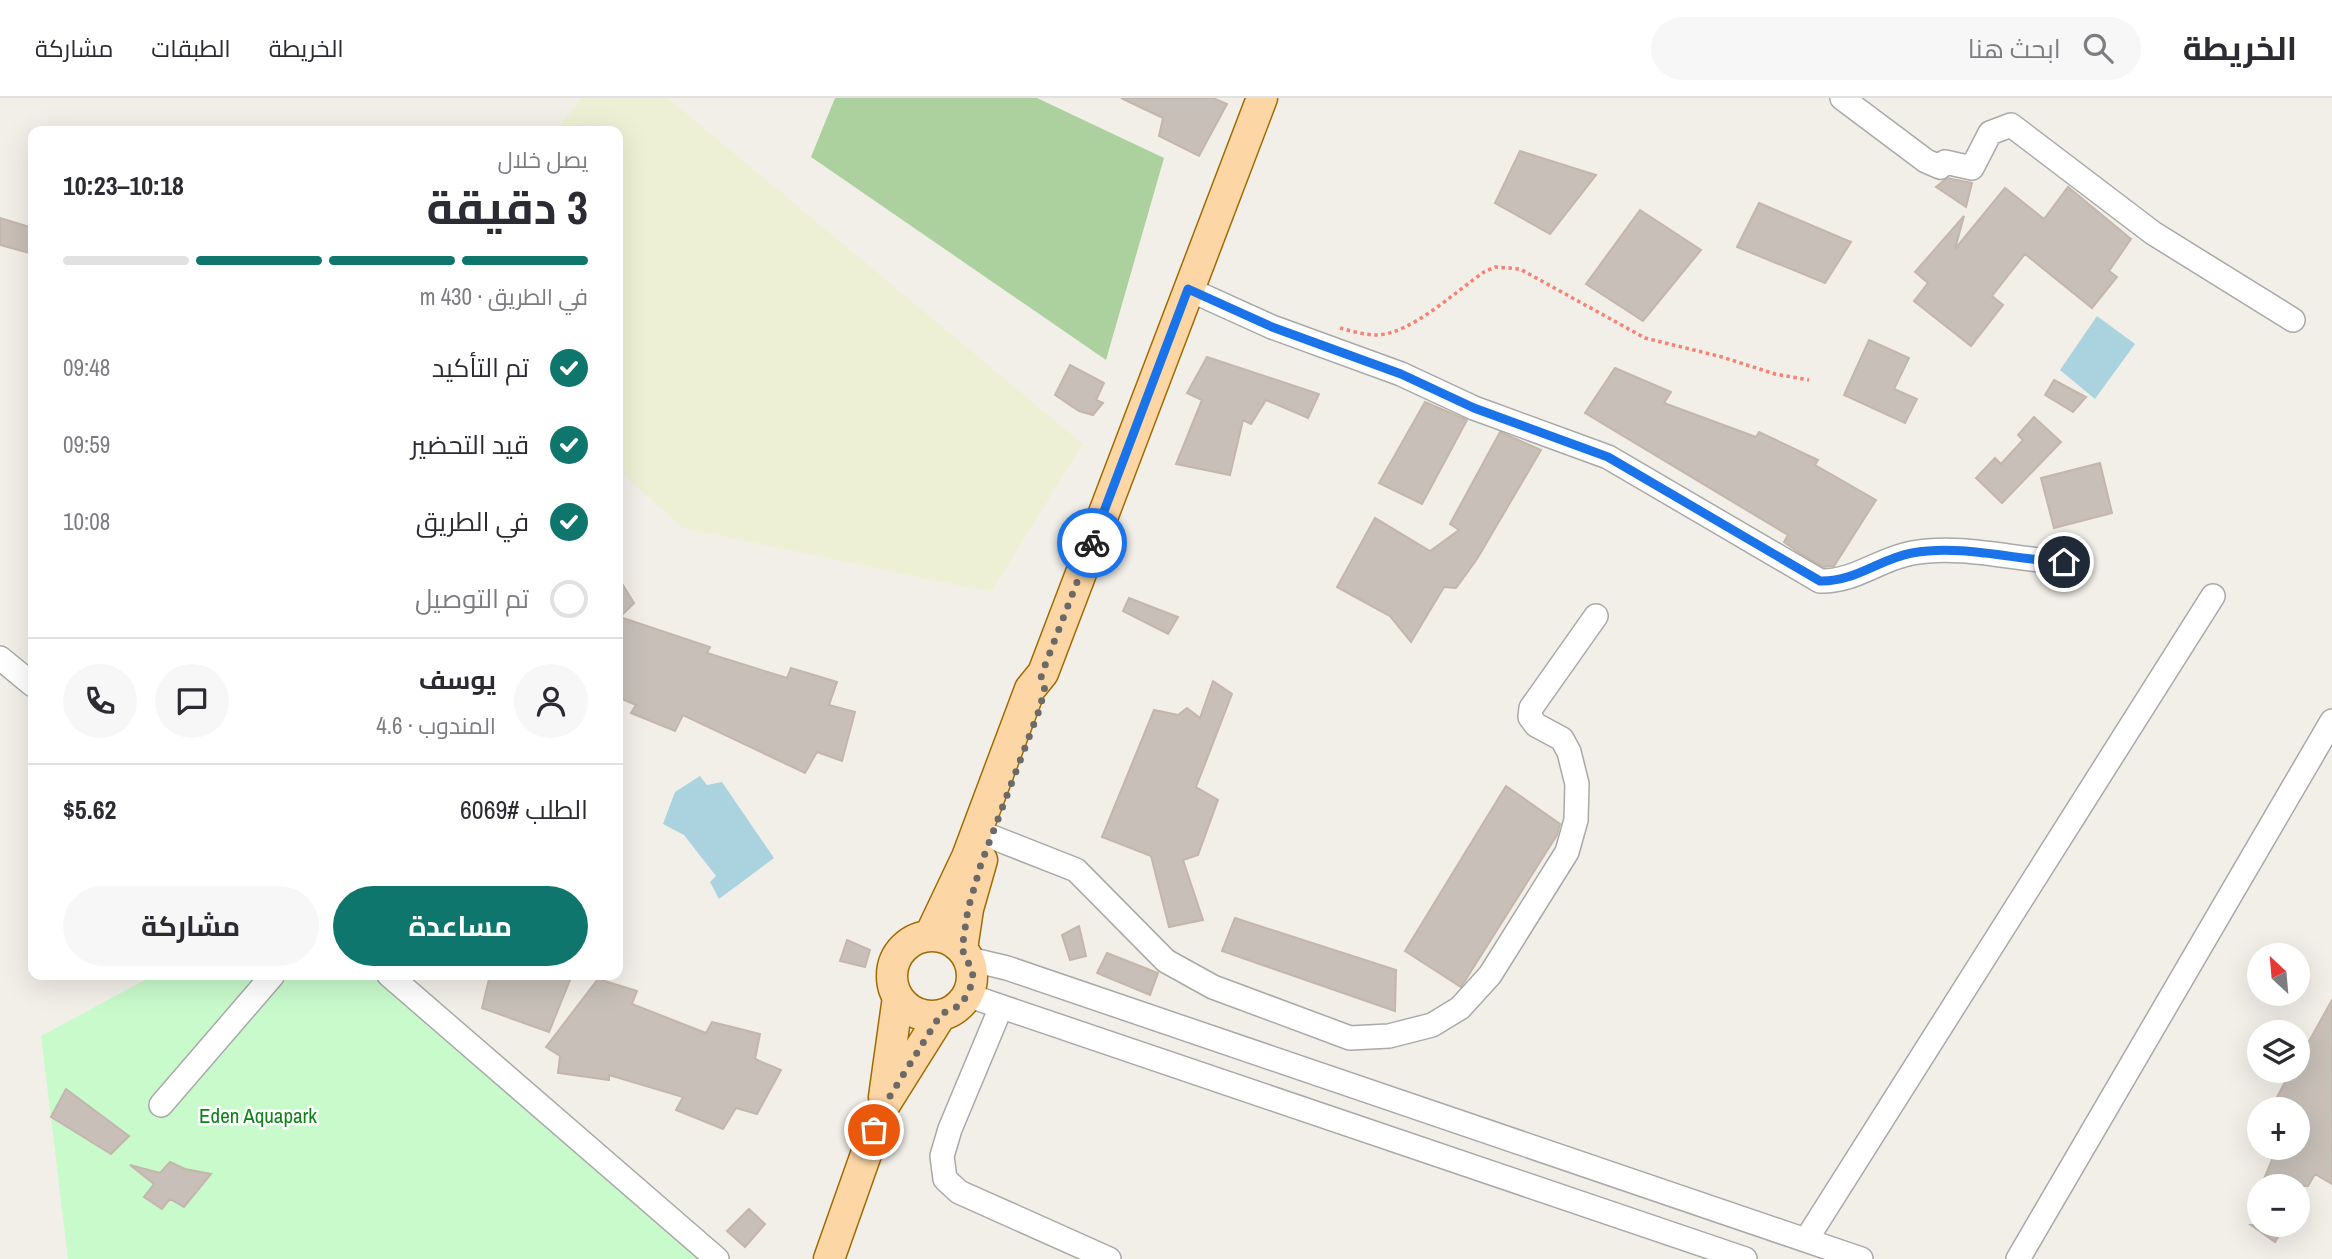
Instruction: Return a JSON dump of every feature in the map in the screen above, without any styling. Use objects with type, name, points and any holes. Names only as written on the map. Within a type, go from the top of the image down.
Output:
[{"type":"main road","points":[[930,935],[967,857],[1030,689],[1041,676],[1262,98]]},
{"type":"main road","points":[[898,997],[917,1013],[941,1014],[961,1005],[967,995],[973,973],[966,954],[973,891],[1040,708],[1045,686],[1041,676]]},
{"type":"main road","points":[[829,1259],[882,1109],[898,997],[891,973],[895,960],[904,946],[930,935],[947,938],[966,954]]},
{"type":"main road","points":[[882,1109],[941,1014]]},
{"type":"street","points":[[1842,98],[1926,161],[1940,167],[1945,163],[1972,168],[1990,133],[2011,125],[2153,233],[2293,320]]},
{"type":"street","points":[[1188,289],[1272,327],[1401,374],[1474,408],[1608,457],[1820,581],[1838,581],[1912,553],[1975,552],[2018,560],[2064,562]]},
{"type":"street","points":[[1806,1240],[2213,596]]},
{"type":"street","points":[[992,837],[1076,870],[1166,961],[1213,987],[1350,1038],[1389,1036],[1432,1025],[1460,1008],[1490,975],[1567,852],[1576,820],[1577,784],[1569,752],[1562,739],[1536,725],[1530,717],[1531,708],[1596,616]]},
{"type":"street","points":[[0,658],[28,681]]},
{"type":"street","points":[[2018,1259],[2332,721]]},
{"type":"street","points":[[966,954],[1861,1259]]},
{"type":"street","points":[[162,1105],[268,980]]},
{"type":"street","points":[[395,980],[717,1259]]},
{"type":"street","points":[[967,995],[1745,1259]]},
{"type":"street","points":[[1001,1007],[950,1129],[942,1156],[945,1179],[959,1192],[1109,1259]]},
{"type":"path","points":[[1333,327],[1377,335],[1395,331],[1413,323],[1484,272],[1495,267],[1509,267],[1539,277],[1645,338],[1723,357],[1775,374],[1809,380]]},
{"type":"green space","points":[[581,98],[668,98],[1083,444],[991,592],[683,528],[623,474],[623,126],[560,126]]},
{"type":"green space","points":[[835,98],[1037,98],[1164,158],[1106,360],[811,157]]},
{"type":"green space","name":"Eden Aquapark","points":[[145,980],[381,980],[712,1259],[68,1259],[41,1036]]},
{"type":"water","points":[[2097,316],[2135,344],[2095,399],[2060,370]]},
{"type":"water","points":[[700,776],[707,785],[722,782],[774,858],[719,899],[710,882],[716,876],[684,835],[663,824],[675,792]]},
{"type":"building","points":[[1121,98],[1213,98],[1227,104],[1199,156],[1159,136],[1163,118]]},
{"type":"building","points":[[1520,151],[1596,175],[1550,234],[1495,203]]},
{"type":"building","points":[[1947,178],[1972,183],[1966,207],[1936,187]]},
{"type":"building","points":[[2068,187],[2131,239],[2109,271],[2117,277],[2092,308],[2025,254],[1992,296],[2003,305],[1971,346],[1914,301],[1928,283],[1915,272],[1964,216],[1955,249],[2005,188],[2044,219]]},
{"type":"building","points":[[1759,203],[1851,242],[1825,283],[1737,247]]},
{"type":"building","points":[[1640,210],[1701,250],[1643,321],[1586,284]]},
{"type":"building","points":[[0,218],[28,226],[28,253],[0,245]]},
{"type":"building","points":[[1869,340],[1909,358],[1894,389],[1917,399],[1905,423],[1844,395]]},
{"type":"building","points":[[1207,357],[1319,394],[1308,418],[1266,400],[1251,424],[1243,420],[1230,475],[1176,464],[1202,400],[1187,393]]},
{"type":"building","points":[[1070,365],[1104,383],[1096,400],[1103,403],[1093,415],[1079,411],[1055,395]]},
{"type":"building","points":[[1615,368],[1671,392],[1664,403],[1756,437],[1759,432],[1818,460],[1815,465],[1876,500],[1834,566],[1823,567],[1798,552],[1784,542],[1788,535],[1585,413]]},
{"type":"building","points":[[2054,380],[2086,397],[2073,412],[2045,395]]},
{"type":"building","points":[[1425,402],[1467,420],[1422,504],[1379,483]]},
{"type":"building","points":[[2034,417],[2061,442],[2002,503],[1976,478],[1995,458],[2001,464],[2023,440],[2018,435]]},
{"type":"building","points":[[1500,432],[1541,450],[1477,559],[1456,588],[1444,587],[1411,642],[1390,616],[1337,587],[1375,518],[1430,551],[1459,530],[1450,524]]},
{"type":"building","points":[[2100,463],[2112,513],[2054,528],[2041,478]]},
{"type":"building","points":[[623,585],[634,603],[623,614]]},
{"type":"building","points":[[1129,598],[1178,617],[1168,634],[1123,611]]},
{"type":"building","points":[[623,618],[710,647],[707,653],[787,678],[791,668],[837,682],[829,705],[855,712],[842,761],[817,752],[805,773],[683,715],[675,731],[631,713],[636,705],[623,699]]},
{"type":"building","points":[[1213,681],[1232,694],[1196,787],[1218,800],[1198,855],[1183,860],[1203,920],[1169,927],[1151,856],[1102,837],[1154,710],[1178,715],[1187,708],[1200,718]]},
{"type":"building","points":[[1506,786],[1560,824],[1557,835],[1461,987],[1405,951]]},
{"type":"building","points":[[1235,918],[1396,970],[1395,1011],[1222,951]]},
{"type":"building","points":[[1079,926],[1086,956],[1070,960],[1062,935]]},
{"type":"building","points":[[847,940],[870,950],[865,967],[840,961]]},
{"type":"building","points":[[1107,953],[1158,973],[1150,995],[1097,973]]},
{"type":"building","points":[[489,980],[570,980],[549,1032],[482,1008]]},
{"type":"building","points":[[597,980],[601,980],[637,991],[632,1004],[706,1033],[712,1022],[760,1034],[755,1059],[781,1070],[757,1114],[736,1108],[723,1129],[676,1110],[683,1097],[609,1075],[609,1080],[558,1073],[560,1056],[546,1047]]},
{"type":"building","points":[[2332,1000],[2332,1184],[2315,1174],[2310,1183],[2310,1174],[2266,1174],[2272,1160],[2310,1160],[2310,1097],[2277,1097],[2285,1083],[2310,1083],[2310,1039]]},
{"type":"building","points":[[66,1089],[129,1136],[111,1154],[51,1117]]},
{"type":"building","points":[[170,1162],[185,1169],[211,1174],[184,1207],[170,1199],[162,1209],[144,1197],[154,1184],[130,1165],[160,1173]]},
{"type":"building","points":[[749,1209],[765,1224],[745,1247],[727,1231]]},
{"type":"way so far","points":[[874,1130],[882,1109],[941,1014],[949,1013],[961,1005],[970,989],[973,973],[969,959],[962,949],[968,909],[981,864],[1040,708],[1045,686],[1041,676],[1092,543]]},
{"type":"route","points":[[1092,543],[1188,289],[1272,327],[1401,374],[1474,408],[1544,436],[1608,457],[1820,581],[1838,581],[1912,553],[1975,552],[2018,560],[2064,562]]}]
